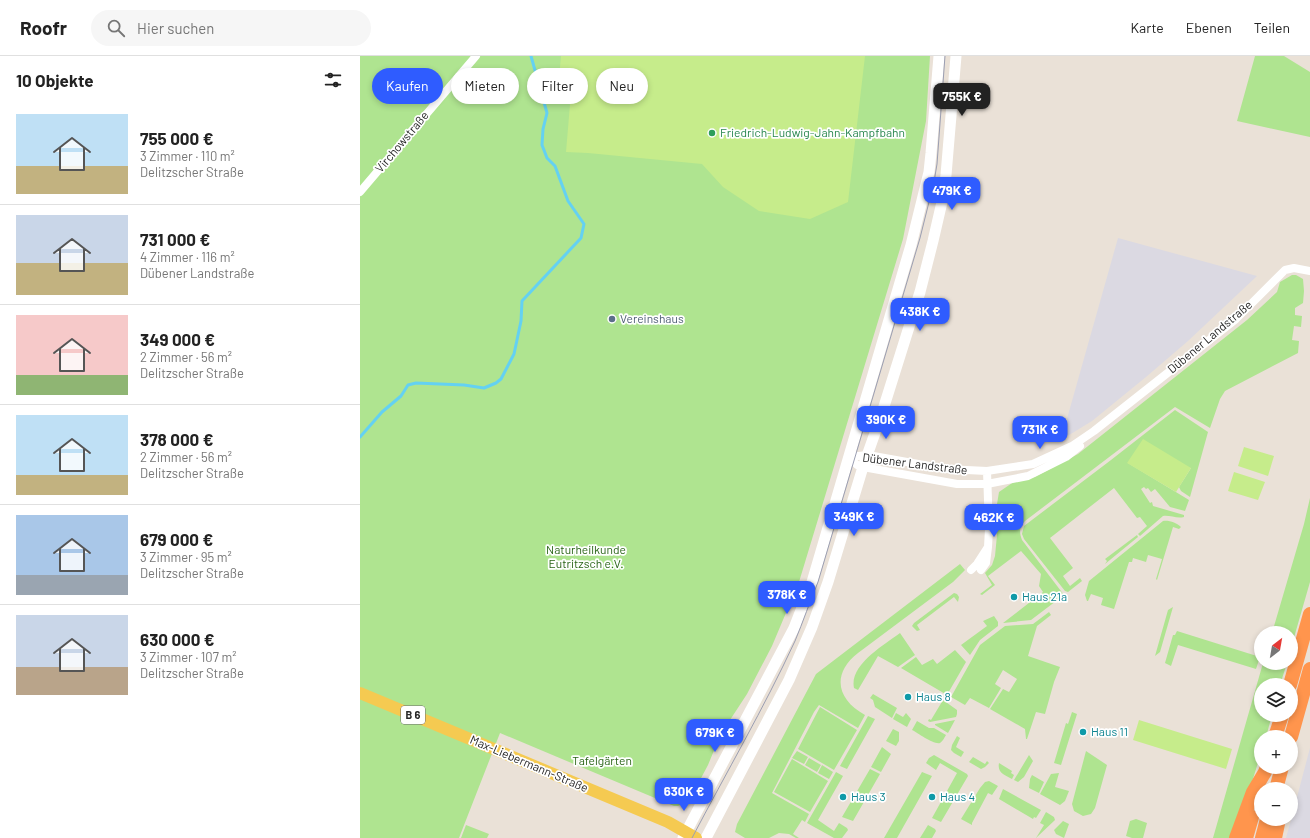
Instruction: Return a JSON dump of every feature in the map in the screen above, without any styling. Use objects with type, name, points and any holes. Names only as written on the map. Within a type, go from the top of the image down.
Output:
[{"type":"highway","points":[[1292,678],[1310,614]]},
{"type":"highway","points":[[1293,730],[1310,669]]},
{"type":"highway","points":[[1236,838],[1253,792],[1264,774]]},
{"type":"highway","points":[[1246,838],[1265,774]]},
{"type":"highway","points":[[1262,838],[1266,826]]},
{"type":"highway","points":[[1275,838],[1278,826]]},
{"type":"main road","points":[[688,836],[794,628],[812,582],[911,245],[929,172],[932,152],[939,56]]},
{"type":"main road","points":[[706,838],[789,680],[812,627],[828,582],[912,316],[935,234],[946,176],[956,56]]},
{"type":"main road","name":"Max-Liebermann-Straße","points":[[360,693],[637,808],[672,824],[688,836]]},
{"type":"street","name":"Virchowstraße","points":[[360,192],[476,56]]},
{"type":"street","name":"Dübener Landstraße","points":[[849,457],[868,455],[946,469],[987,472],[1033,464],[1072,446],[1094,431],[1236,319],[1285,270],[1294,268],[1310,271]]},
{"type":"street","name":"Dübener Landstraße","points":[[849,457],[857,465],[863,468],[957,484],[987,484],[1028,476],[1066,457],[1083,444],[1094,431]]},
{"type":"street","points":[[981,570],[986,563],[988,547],[987,472]]},
{"type":"street","points":[[971,570],[977,564],[988,547]]},
{"type":"shaded area","points":[[1118,238],[1257,276],[1188,341],[1146,377],[1092,421],[1061,440]]},
{"type":"shaded area","points":[[1310,748],[1310,838],[1286,838],[1289,826],[1298,826],[1298,793]]},
{"type":"green space","points":[[360,56],[930,56],[926,121],[903,239],[799,582],[772,646],[747,694],[730,720],[691,797],[684,803],[674,806],[500,733],[459,838],[360,838]]},
{"type":"green space","name":"Friedrich-Ludwig-Jahn-Kampfbahn","points":[[561,56],[865,56],[848,202],[810,219],[759,211],[723,187],[702,164],[566,152],[570,104],[588,104],[588,68],[560,68]]},
{"type":"green space","points":[[1255,56],[1284,56],[1310,72],[1310,137],[1237,121]]},
{"type":"green space","points":[[1292,275],[1296,275],[1303,279],[1304,291],[1303,303],[1295,308],[1295,315],[1302,316],[1301,327],[1294,326],[1292,340],[1299,341],[1298,353],[1225,391],[1220,399],[1210,428],[1175,407],[1025,521],[1020,530],[1022,540],[1064,595],[1031,620],[1003,623],[1043,592],[1039,586],[1041,574],[1021,551],[988,576],[995,585],[982,595],[980,594],[992,585],[985,573],[992,565],[995,556],[997,535],[994,522],[999,492],[1015,481],[1035,477],[1078,454],[1247,320],[1277,292],[1280,282]]},
{"type":"green space","points":[[1175,410],[1208,432],[1190,497],[1181,491],[1179,487],[1191,468],[1128,463],[1189,500],[1185,511],[1170,507],[1155,489],[1151,492],[1148,488],[1146,489],[1144,487],[1141,489],[1150,503],[1152,502],[1153,506],[1184,515],[1184,517],[1179,518],[1163,516],[1140,536],[1138,534],[1147,526],[1140,517],[1137,518],[1114,488],[1050,538],[1073,568],[1063,576],[1070,586],[1080,578],[1082,581],[1068,592],[1065,591],[1024,539],[1022,534],[1024,526]]},
{"type":"green space","points":[[1143,439],[1191,468],[1176,492],[1127,463]]},
{"type":"green space","points":[[1244,447],[1274,456],[1268,476],[1238,466]]},
{"type":"green space","points":[[1234,472],[1265,482],[1258,500],[1228,491]]},
{"type":"green space","points":[[1310,498],[1310,582],[1297,626],[1274,626],[1304,524]]},
{"type":"green space","points":[[1163,521],[1173,522],[1181,527],[1179,529],[1173,527],[1157,580],[1156,579],[1162,559],[1148,555],[1146,562],[1133,558],[1132,562],[1129,562],[1114,609],[1101,605],[1103,598],[1091,594],[1087,601],[1085,595],[1089,581]]},
{"type":"green space","points":[[1137,535],[1138,537],[1105,564],[1107,561],[1105,559]]},
{"type":"green space","points":[[960,564],[965,570],[953,582],[858,653],[849,661],[844,669],[841,678],[843,694],[848,702],[865,715],[858,728],[819,705],[814,712],[772,793],[809,814],[805,822],[802,820],[793,834],[799,838],[789,834],[779,833],[769,838],[745,838],[735,832],[737,824],[816,674]]},
{"type":"green space","points":[[954,593],[959,597],[958,602],[954,597],[917,625],[920,630],[917,631],[912,626],[914,623]]},
{"type":"green space","points":[[1173,607],[1160,652],[1155,656],[1168,610]]},
{"type":"green space","points":[[1049,612],[1051,615],[1037,626],[1028,656],[1060,667],[1045,714],[1036,712],[1027,739],[1025,729],[990,709],[1003,689],[1009,692],[1017,679],[1003,670],[995,684],[1001,688],[989,708],[970,698],[965,705],[951,697],[980,645],[1005,626],[1033,624]]},
{"type":"green space","points":[[994,616],[998,622],[998,626],[980,640],[970,655],[961,645],[987,626],[983,621]]},
{"type":"green space","points":[[1177,631],[1254,655],[1254,668],[1178,645],[1171,666],[1165,663],[1173,635],[1175,635]]},
{"type":"green space","points":[[900,633],[915,655],[898,667],[878,656],[858,690],[854,688],[854,680],[857,671],[862,664],[869,656]]},
{"type":"green space","points":[[955,650],[966,662],[947,695],[901,668],[916,657],[922,665],[933,659],[937,664]]},
{"type":"green space","points":[[1261,670],[1285,670],[1282,678],[1259,678]]},
{"type":"green space","points":[[873,694],[897,708],[892,718],[875,707],[873,700],[870,698]]},
{"type":"green space","points":[[1254,694],[1254,722],[1270,722],[1268,730],[1254,730],[1254,774],[1232,838],[1213,838]]},
{"type":"green space","points":[[943,700],[957,710],[956,717],[930,722],[928,721],[929,719],[931,720]]},
{"type":"green space","points":[[820,707],[857,730],[834,770],[798,749]]},
{"type":"green space","points":[[1072,712],[1077,714],[1061,765],[1054,763],[1066,723],[1068,724]]},
{"type":"green space","points":[[896,713],[903,717],[906,713],[911,719],[907,727],[893,719]]},
{"type":"green space","points":[[868,716],[875,719],[847,769],[840,766]]},
{"type":"green space","points":[[955,720],[948,733],[935,725],[935,724]]},
{"type":"green space","points":[[1139,720],[1232,749],[1226,769],[1133,740]]},
{"type":"green space","points":[[917,721],[946,735],[943,740],[940,743],[930,741],[912,730]]},
{"type":"green space","points":[[893,729],[899,732],[899,741],[896,746],[886,741]]},
{"type":"green space","points":[[957,736],[960,738],[956,747],[964,752],[961,757],[951,750]]},
{"type":"green space","points":[[882,747],[891,754],[881,772],[871,767]]},
{"type":"green space","points":[[797,751],[808,757],[804,764],[792,758]]},
{"type":"green space","points":[[1086,751],[1107,765],[1095,808],[1091,814],[1083,816],[1074,811],[1072,804]]},
{"type":"green space","points":[[934,755],[968,776],[941,822],[932,818],[957,773],[940,763],[936,770],[926,763],[929,758]]},
{"type":"green space","points":[[1029,755],[1033,761],[1024,777],[1018,782],[1014,780]]},
{"type":"green space","points":[[973,757],[985,764],[987,761],[989,763],[981,769],[969,762]]},
{"type":"green space","points":[[809,758],[821,765],[817,772],[805,765]]},
{"type":"green space","points":[[792,759],[828,781],[810,812],[774,792]]},
{"type":"green space","points":[[999,763],[1012,771],[1011,773],[1014,775],[1012,779],[1000,771]]},
{"type":"green space","points":[[822,765],[833,772],[829,779],[818,773]]},
{"type":"green space","points":[[870,769],[880,774],[853,821],[842,817]]},
{"type":"green space","points":[[836,772],[843,776],[818,820],[834,831],[839,823],[847,828],[848,830],[842,838],[834,838],[807,823]]},
{"type":"green space","points":[[922,772],[932,776],[897,838],[884,838]]},
{"type":"green space","points":[[1059,773],[1055,787],[1069,791],[1065,801],[1060,805],[1040,794],[1051,774]]},
{"type":"green space","points":[[1032,775],[1044,782],[1039,793],[1029,788]]},
{"type":"green space","points":[[989,781],[998,786],[992,795],[988,793],[972,825],[961,819],[980,788],[985,782]]},
{"type":"green space","points":[[1003,789],[1041,810],[1036,818],[1034,817],[1033,819],[999,799]]},
{"type":"green space","points":[[1046,812],[1054,817],[1055,820],[1036,838],[1044,825],[1040,823]]},
{"type":"green space","points":[[1136,819],[1147,823],[1143,838],[1132,838],[1126,836],[1130,821]]},
{"type":"green space","points":[[1063,821],[1069,824],[1064,838],[1056,834],[1054,830]]},
{"type":"green space","points":[[466,825],[489,834],[487,838],[461,838]]},
{"type":"green space","points":[[928,825],[936,831],[932,838],[920,838]]},
{"type":"waterway","points":[[360,437],[382,412],[401,396],[408,385],[416,383],[464,385],[484,388],[501,379],[514,354],[521,321],[522,301],[581,238],[584,224],[568,201],[555,166],[547,158],[542,145],[543,129],[547,113],[531,56]]},
{"type":"tram line","points":[[692,838],[758,716],[783,666],[795,641],[818,582],[920,238],[934,182],[937,164],[945,56]]},
{"type":"place","name":"Friedrich-Ludwig-Jahn-Kampfbahn","points":[[712,133]]},
{"type":"place","name":"Vereinshaus","points":[[612,319]]},
{"type":"place","name":"Haus 21a","points":[[1014,597]]},
{"type":"place","name":"Haus 8","points":[[908,697]]},
{"type":"place","name":"Haus 11","points":[[1083,732]]},
{"type":"place","name":"Haus 3","points":[[843,797]]},
{"type":"place","name":"Haus 4","points":[[932,797]]},
{"type":"park label","name":"Naturheilkunde Eutritzsch e.V.","points":[[586,557]]},
{"type":"park label","name":"Tafelgärten","points":[[602,761]]}]
